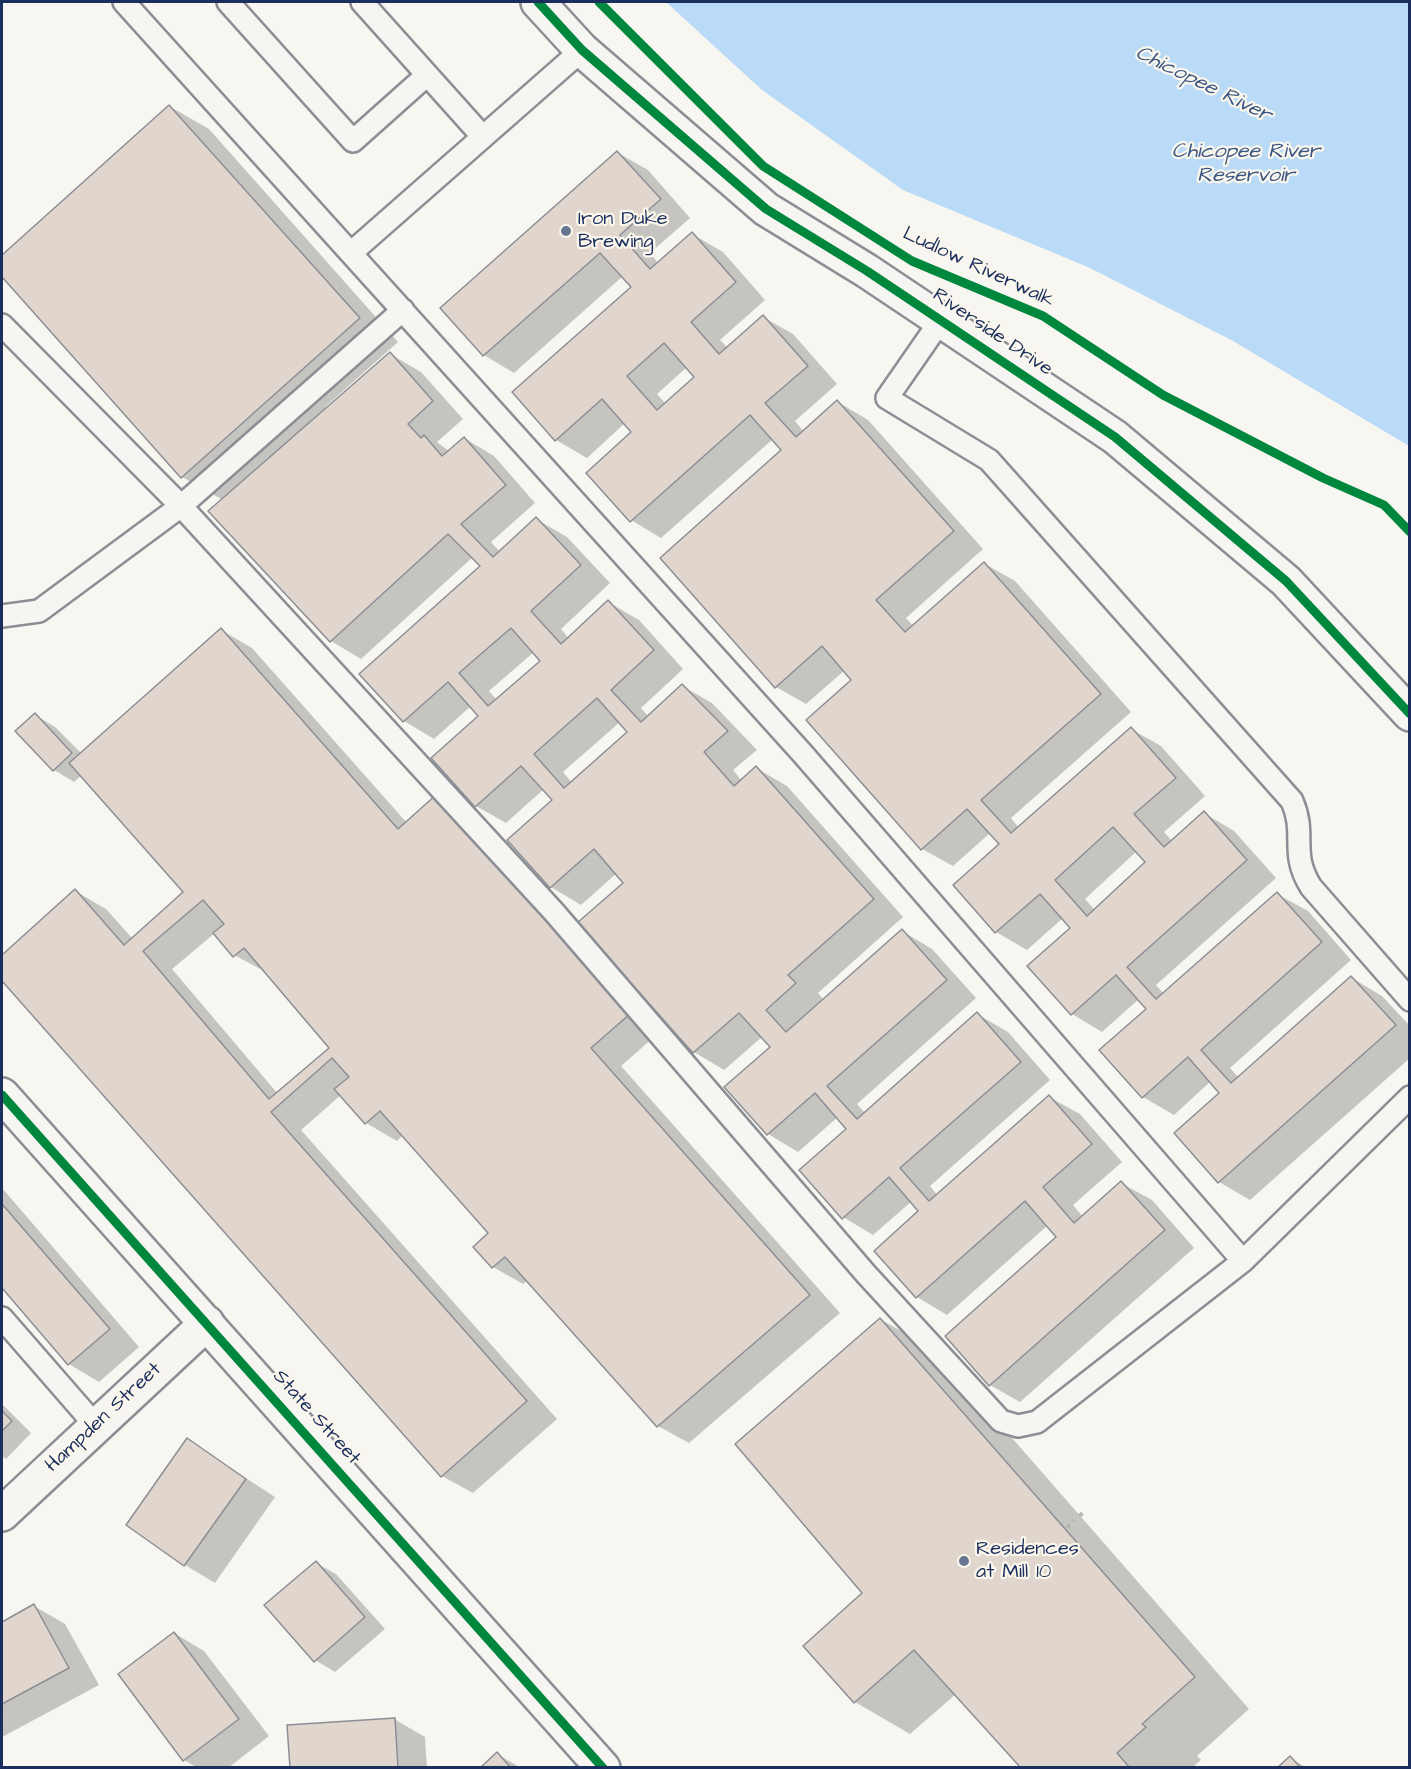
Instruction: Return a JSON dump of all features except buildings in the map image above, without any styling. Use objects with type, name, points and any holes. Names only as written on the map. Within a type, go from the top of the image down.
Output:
[{"type":"street","name":"Riverside Drive","points":[[538,2],[582,50],[766,209],[941,320],[1124,444],[1286,582],[1410,714]]},
{"type":"street","name":"State Street","points":[[2,1095],[603,1767]]},
{"type":"street","name":"Hampden Street","points":[[2,1514],[207,1323]]},
{"type":"lane","points":[[124,2],[802,753],[1243,1261]]},
{"type":"lane","points":[[228,2],[353,141],[427,75]]},
{"type":"lane","points":[[362,2],[483,137]]},
{"type":"lane","points":[[352,252],[582,50]]},
{"type":"lane","points":[[2,616],[39,611],[182,506],[404,310]]},
{"type":"lane","points":[[941,320],[887,398],[989,460],[1292,801],[1299,817],[1297,857],[1301,871],[1311,886],[1410,1000]]},
{"type":"lane","points":[[2,325],[182,506],[554,912],[866,1274],[1001,1421],[1018,1426],[1037,1422],[1243,1261],[1410,1097]]},
{"type":"lane","points":[[2,1318],[96,1426]]},
{"type":"path","points":[[1079,1516],[1084,1512]]},
{"type":"path","points":[[1066,1527],[1074,1520]]},
{"type":"water","name":"Chicopee River Reservoir","points":[[666,2],[1409,2],[1409,446],[1233,341],[1090,268],[903,190],[762,90]]},
{"type":"cycle path","points":[[538,2],[582,50],[766,209],[867,271],[1115,437],[1286,581],[1410,714]]},
{"type":"cycle path","name":"Ludlow Riverwalk","points":[[599,2],[763,166],[912,261],[1043,316],[1163,395],[1323,478],[1384,505],[1410,532]]},
{"type":"cycle path","points":[[2,1095],[603,1768]]},
{"type":"place","name":"Iron Duke Brewing","points":[[566,231]]},
{"type":"place","name":"Residences at Mill 10","points":[[964,1561]]},
{"type":"water label","name":"Chicopee River","points":[[1203,85]]}]
